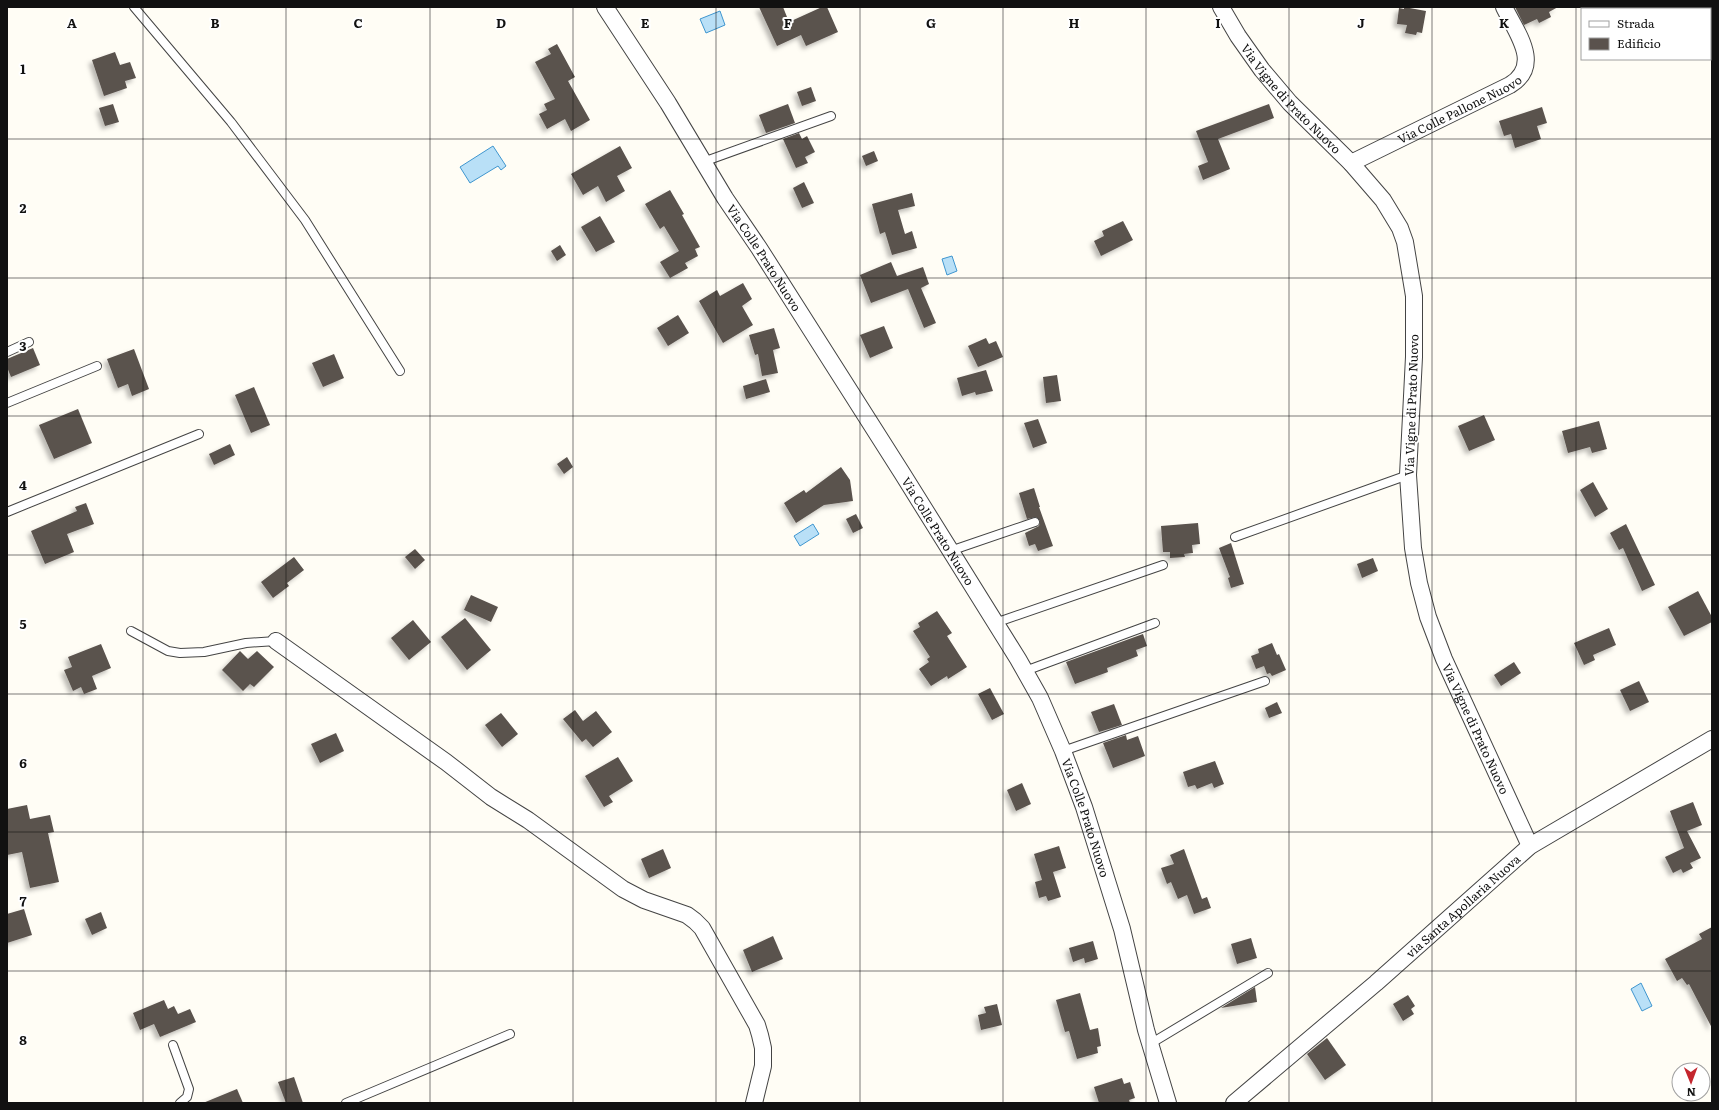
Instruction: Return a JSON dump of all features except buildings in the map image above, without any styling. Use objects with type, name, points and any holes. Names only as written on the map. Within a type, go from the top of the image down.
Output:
[{"type":"street","name":"Via Colle Prato Nuovo","points":[[605,7],[668,103],[725,198],[791,298],[1025,671],[1040,698],[1063,751],[1084,807],[1122,929],[1150,1044],[1168,1103]]},
{"type":"street","name":"Via Vigne di Prato Nuovo","points":[[1221,7],[1238,36],[1262,70],[1290,103],[1351,164],[1383,200],[1397,224],[1405,242],[1414,296],[1414,357],[1408,475],[1413,548],[1419,583],[1428,618],[1444,659],[1530,846]]},
{"type":"street","name":"Via Colle Pallone Nuovo","points":[[1351,164],[1510,85],[1517,80],[1525,68],[1527,54],[1504,7]]},
{"type":"street","points":[[276,641],[446,762],[491,797],[528,820],[623,889],[638,898],[682,913],[695,921],[702,928],[717,953],[757,1025],[763,1057],[754,1103]]},
{"type":"street","name":"via Santa Apollaria Nuova","points":[[1234,1103],[1376,983],[1530,846],[1712,739]]},
{"type":"lane","points":[[134,7],[231,122],[305,220],[400,371]]},
{"type":"lane","points":[[703,162],[831,116]]},
{"type":"lane","points":[[7,352],[29,342]]},
{"type":"lane","points":[[7,403],[97,366]]},
{"type":"lane","points":[[7,512],[199,434]]},
{"type":"lane","points":[[1235,537],[1408,475]]},
{"type":"lane","points":[[950,551],[1035,522]]},
{"type":"lane","points":[[995,623],[1164,565]]},
{"type":"lane","points":[[1025,671],[1155,623]]},
{"type":"lane","points":[[131,631],[168,651],[180,653],[204,652],[246,643],[276,641]]},
{"type":"lane","points":[[1063,751],[1264,681]]},
{"type":"lane","points":[[1150,1044],[1268,973]]},
{"type":"lane","points":[[346,1103],[510,1034]]},
{"type":"lane","points":[[174,1046],[189,1089],[187,1097],[180,1103]]},
{"type":"water","points":[[720,11],[725,25],[706,33],[700,19]]},
{"type":"water","points":[[493,146],[506,166],[501,170],[498,166],[470,183],[460,167]]},
{"type":"water","points":[[952,256],[957,271],[947,275],[942,259]]},
{"type":"water","points":[[813,524],[819,534],[800,546],[794,536]]},
{"type":"water","points":[[1641,983],[1652,1006],[1642,1011],[1631,989]]}]
